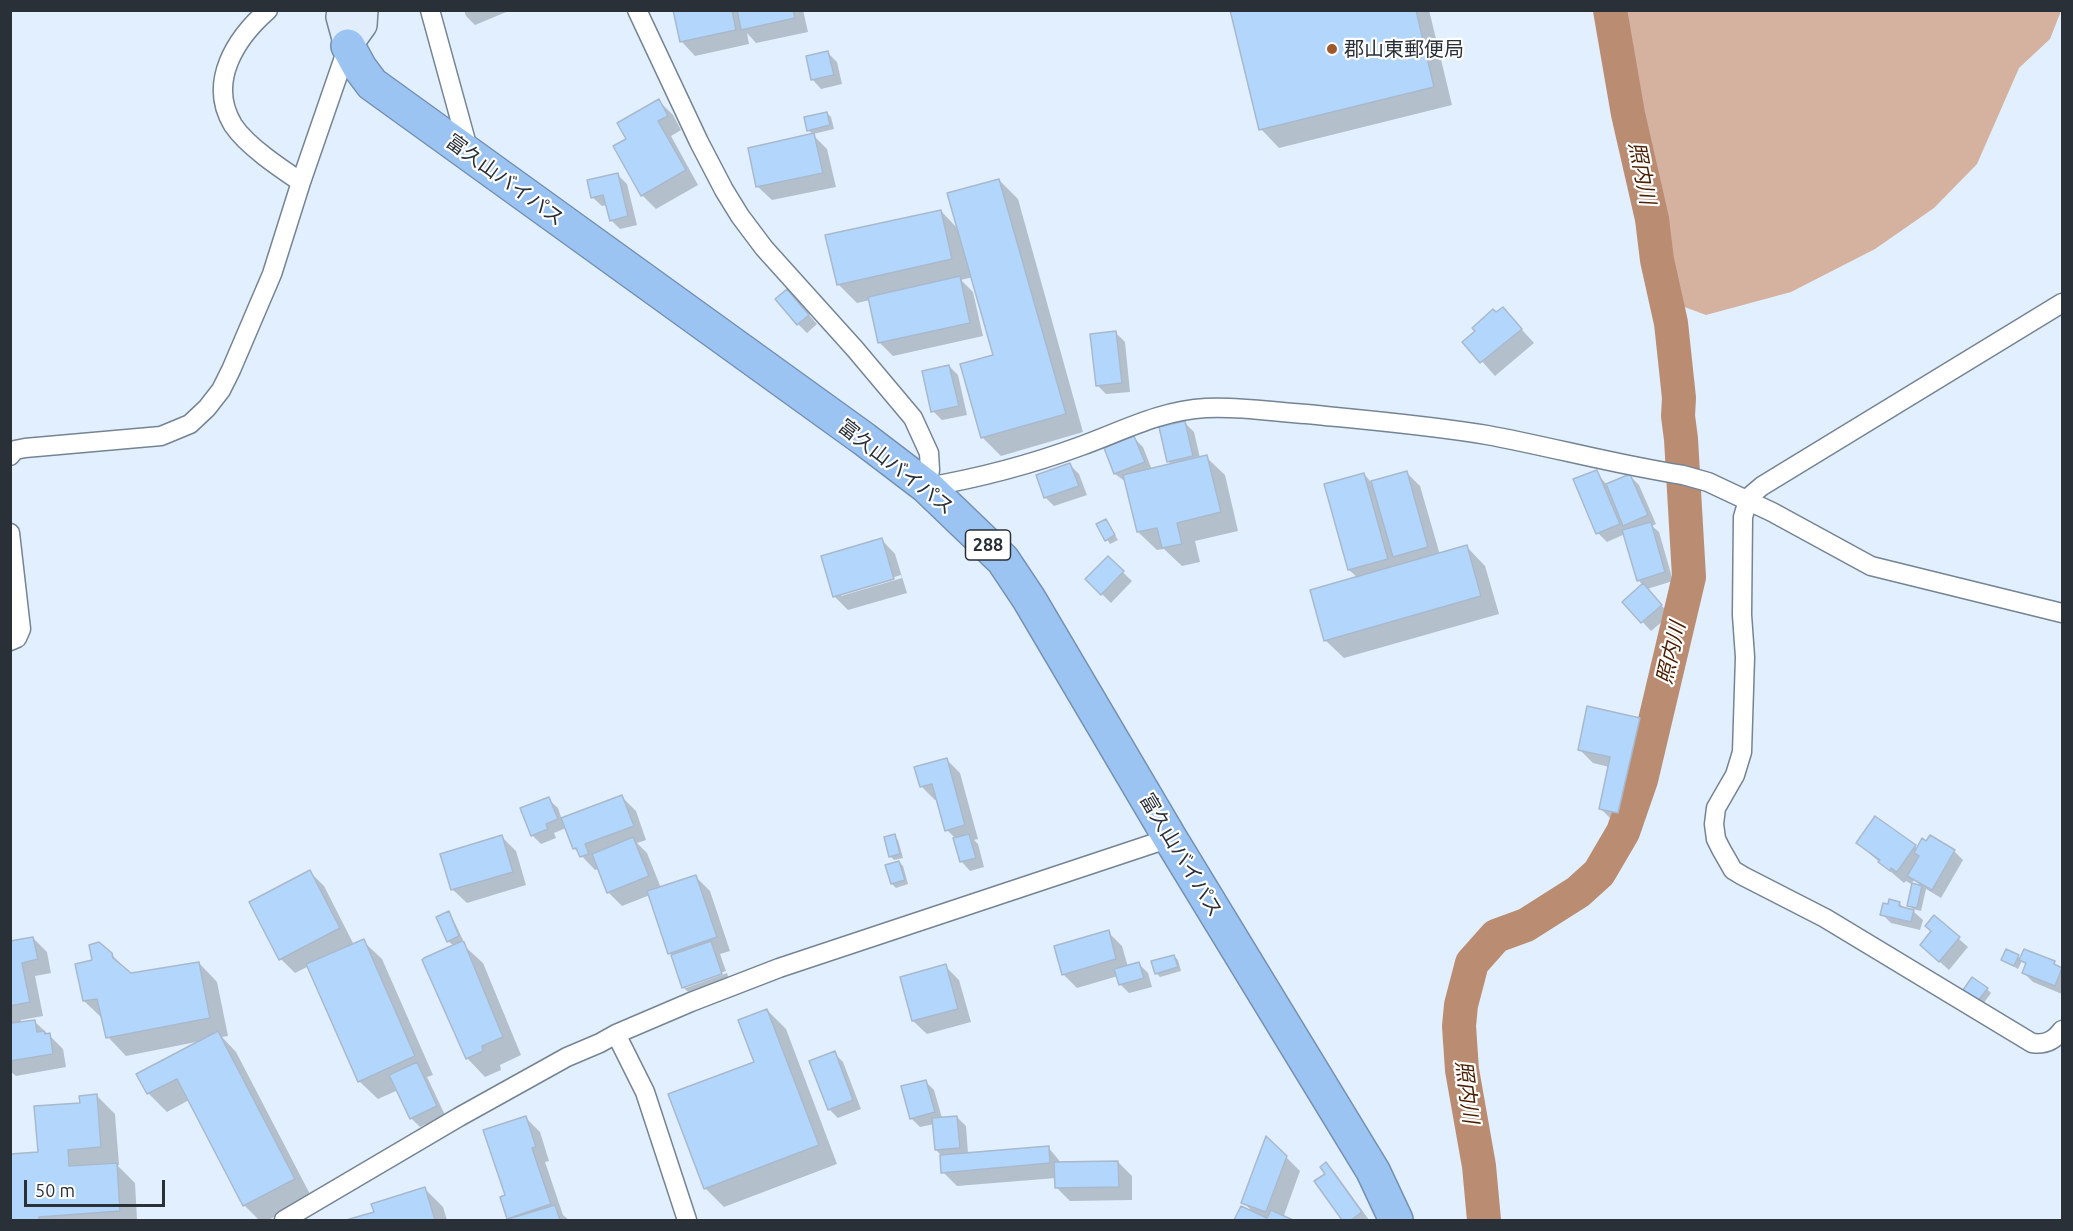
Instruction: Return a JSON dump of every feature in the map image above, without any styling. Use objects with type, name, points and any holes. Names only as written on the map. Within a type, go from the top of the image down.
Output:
[{"type":"highway","name":"富久山バイパス","points":[[351,22],[360,68],[372,84],[864,439],[927,487],[1003,560],[1029,599],[1170,838],[1373,1171],[1396,1221]]},
{"type":"street","points":[[268,10],[247,29],[238,41],[228,65],[223,90],[233,124],[246,141],[301,182]]},
{"type":"street","points":[[430,10],[470,154]]},
{"type":"street","points":[[637,10],[699,142],[740,216],[764,248],[855,349],[913,418],[929,453],[930,470],[927,487],[1078,447],[1152,418],[1207,408],[1392,422],[1486,435],[1708,482],[1772,512],[1871,566],[2062,613]]},
{"type":"street","points":[[10,456],[15,450],[25,448],[161,436],[190,424],[207,408],[221,390],[231,370],[272,274],[351,22]]},
{"type":"street","points":[[2062,303],[1762,486],[1747,501],[1743,517],[1742,558],[1744,657],[1742,752],[1734,775],[1716,808],[1714,824],[1716,838],[1725,858],[1733,870],[1743,876],[1825,918],[2031,1044],[2041,1045],[2049,1042],[2062,1030]]},
{"type":"street","points":[[10,533],[21,629],[17,638],[10,640]]},
{"type":"street","points":[[284,1221],[459,1117],[567,1057],[616,1034],[779,968],[1170,838]]},
{"type":"street","points":[[616,1034],[645,1092],[687,1221]]},
{"type":"shaded area","points":[[1622,11],[2061,11],[2050,39],[2019,68],[1977,164],[1934,208],[1875,249],[1791,292],[1706,315],[1671,302],[1652,160]]},
{"type":"building","points":[[673,10],[732,10],[736,30],[680,42]]},
{"type":"building","points":[[737,10],[793,10],[795,18],[741,30]]},
{"type":"building","name":"郡山東郵便局","points":[[1230,10],[1416,10],[1434,87],[1259,130]]},
{"type":"building","points":[[828,51],[834,75],[811,80],[806,56]]},
{"type":"building","points":[[659,99],[668,116],[658,121],[686,170],[641,196],[613,146],[626,139],[617,123]]},
{"type":"building","points":[[827,112],[830,125],[807,131],[804,117]]},
{"type":"building","points":[[814,133],[823,173],[756,187],[748,148]]},
{"type":"building","points":[[618,173],[628,216],[610,221],[603,195],[591,198],[587,180]]},
{"type":"building","points":[[999,179],[1066,414],[981,438],[960,364],[993,355],[947,193]]},
{"type":"building","points":[[941,210],[952,259],[837,285],[825,235]]},
{"type":"building","points":[[960,276],[970,323],[878,343],[868,297]]},
{"type":"building","points":[[787,289],[809,315],[797,325],[775,299]]},
{"type":"building","points":[[1503,307],[1522,329],[1480,363],[1462,342],[1475,331],[1472,328],[1493,309],[1496,312]]},
{"type":"building","points":[[1116,331],[1122,383],[1096,386],[1090,334]]},
{"type":"building","points":[[949,365],[959,406],[931,412],[922,371]]},
{"type":"building","points":[[1185,421],[1193,456],[1167,462],[1159,427]]},
{"type":"building","points":[[1134,436],[1145,462],[1114,474],[1104,448]]},
{"type":"building","points":[[1207,455],[1221,512],[1177,523],[1182,544],[1162,548],[1157,528],[1137,532],[1123,475]]},
{"type":"building","points":[[1070,463],[1079,486],[1044,498],[1036,475]]},
{"type":"building","points":[[1597,470],[1620,524],[1596,534],[1573,479]]},
{"type":"building","points":[[1407,471],[1428,547],[1393,557],[1371,481]]},
{"type":"building","points":[[1364,473],[1388,559],[1348,570],[1324,484]]},
{"type":"building","points":[[1630,474],[1648,515],[1623,526],[1606,484]]},
{"type":"building","points":[[1106,519],[1115,535],[1105,541],[1096,524]]},
{"type":"building","points":[[1651,522],[1665,572],[1637,581],[1622,530]]},
{"type":"building","points":[[882,538],[894,579],[833,597],[821,556]]},
{"type":"building","points":[[1467,545],[1481,596],[1324,641],[1310,590]]},
{"type":"building","points":[[1108,556],[1124,571],[1101,595],[1085,579]]},
{"type":"building","points":[[1643,583],[1662,605],[1641,623],[1622,602]]},
{"type":"building","points":[[1587,706],[1640,718],[1618,813],[1599,809],[1610,757],[1578,750]]},
{"type":"building","points":[[947,758],[965,825],[945,831],[932,784],[920,787],[914,767]]},
{"type":"building","points":[[622,795],[634,826],[585,844],[589,854],[580,857],[576,848],[573,849],[561,818]]},
{"type":"building","points":[[549,797],[558,819],[546,824],[548,829],[531,836],[520,808]]},
{"type":"building","points":[[1875,816],[1916,845],[1897,872],[1891,868],[1890,871],[1878,862],[1880,860],[1856,843]]},
{"type":"building","points":[[895,834],[900,854],[889,857],[884,837]]},
{"type":"building","points":[[969,834],[976,858],[960,862],[953,838]]},
{"type":"building","points":[[502,835],[513,872],[451,890],[440,854]]},
{"type":"building","points":[[1930,835],[1955,850],[1932,890],[1907,876],[1919,856],[1914,853],[1922,838],[1926,841]]},
{"type":"building","points":[[633,837],[649,876],[607,893],[592,854]]},
{"type":"building","points":[[899,861],[905,880],[891,884],[885,865]]},
{"type":"building","points":[[310,870],[340,928],[279,960],[249,902]]},
{"type":"building","points":[[696,875],[717,937],[668,954],[647,891]]},
{"type":"building","points":[[1912,883],[1922,886],[1917,908],[1907,906]]},
{"type":"building","points":[[1889,899],[1900,902],[1899,906],[1914,910],[1911,922],[1880,915],[1883,903],[1888,904]]},
{"type":"building","points":[[449,911],[459,936],[447,942],[436,917]]},
{"type":"building","points":[[1934,915],[1960,937],[1939,962],[1920,945],[1931,931],[1925,926]]},
{"type":"building","points":[[1109,930],[1116,959],[1062,975],[1054,946]]},
{"type":"building","points":[[33,937],[38,959],[22,963],[30,1002],[10,1006],[10,941]]},
{"type":"building","points":[[364,939],[415,1056],[358,1082],[306,964]]},
{"type":"building","points":[[462,941],[503,1037],[482,1046],[483,1051],[466,1059],[422,960]]},
{"type":"building","points":[[711,941],[722,974],[682,988],[671,955]]},
{"type":"building","points":[[99,942],[131,973],[199,962],[210,1018],[106,1038],[97,999],[83,1001],[75,964],[92,960],[89,945]]},
{"type":"building","points":[[2006,949],[2019,955],[2014,966],[2001,960]]},
{"type":"building","points":[[2024,949],[2055,961],[2054,964],[2062,968],[2055,986],[2022,973],[2026,963],[2019,960]]},
{"type":"building","points":[[1174,955],[1178,967],[1155,974],[1151,961]]},
{"type":"building","points":[[1139,962],[1144,978],[1119,985],[1114,969]]},
{"type":"building","points":[[946,964],[958,1009],[912,1021],[900,977]]},
{"type":"building","points":[[1972,977],[1988,988],[1978,1001],[1963,990]]},
{"type":"building","points":[[767,1009],[819,1145],[704,1189],[668,1094],[754,1062],[738,1020]]},
{"type":"building","points":[[10,1018],[12,1023],[35,1020],[37,1032],[50,1033],[53,1054],[10,1061]]},
{"type":"building","points":[[218,1031],[295,1179],[243,1206],[177,1079],[147,1094],[136,1074]]},
{"type":"building","points":[[835,1051],[853,1100],[828,1110],[809,1061]]},
{"type":"building","points":[[417,1062],[437,1106],[410,1119],[389,1075]]},
{"type":"building","points":[[926,1080],[935,1112],[910,1119],[901,1086]]},
{"type":"building","points":[[97,1094],[101,1147],[68,1150],[69,1166],[117,1163],[120,1211],[39,1217],[39,1220],[10,1220],[10,1154],[38,1152],[34,1106],[80,1103],[79,1096]]},
{"type":"building","points":[[526,1116],[536,1147],[532,1148],[551,1204],[507,1219],[500,1197],[505,1195],[483,1130]]},
{"type":"building","points":[[957,1116],[960,1148],[935,1150],[932,1118]]},
{"type":"building","points":[[1266,1136],[1287,1156],[1266,1212],[1241,1203]]},
{"type":"building","points":[[1049,1146],[1050,1163],[941,1173],[940,1155]]},
{"type":"building","points":[[1118,1161],[1119,1187],[1055,1188],[1054,1162]]},
{"type":"building","points":[[1326,1162],[1362,1212],[1351,1220],[1342,1220],[1314,1181],[1325,1174],[1320,1167]]},
{"type":"building","points":[[425,1187],[435,1220],[346,1220],[374,1212],[371,1204]]},
{"type":"building","points":[[555,1205],[560,1220],[505,1220]]},
{"type":"building","points":[[1241,1206],[1267,1218],[1271,1210],[1293,1220],[1234,1220]]},
{"type":"waterway","name":"照内川","points":[[1484,1220],[1479,1166],[1462,1070],[1459,1026],[1461,1005],[1472,963],[1496,936],[1526,925],[1578,892],[1599,873],[1623,832],[1641,780],[1689,577],[1678,416],[1679,398],[1671,323],[1657,260],[1652,219],[1628,114],[1610,10]]},
{"type":"place","name":"郡山東郵便局","points":[[1332,49]]}]
